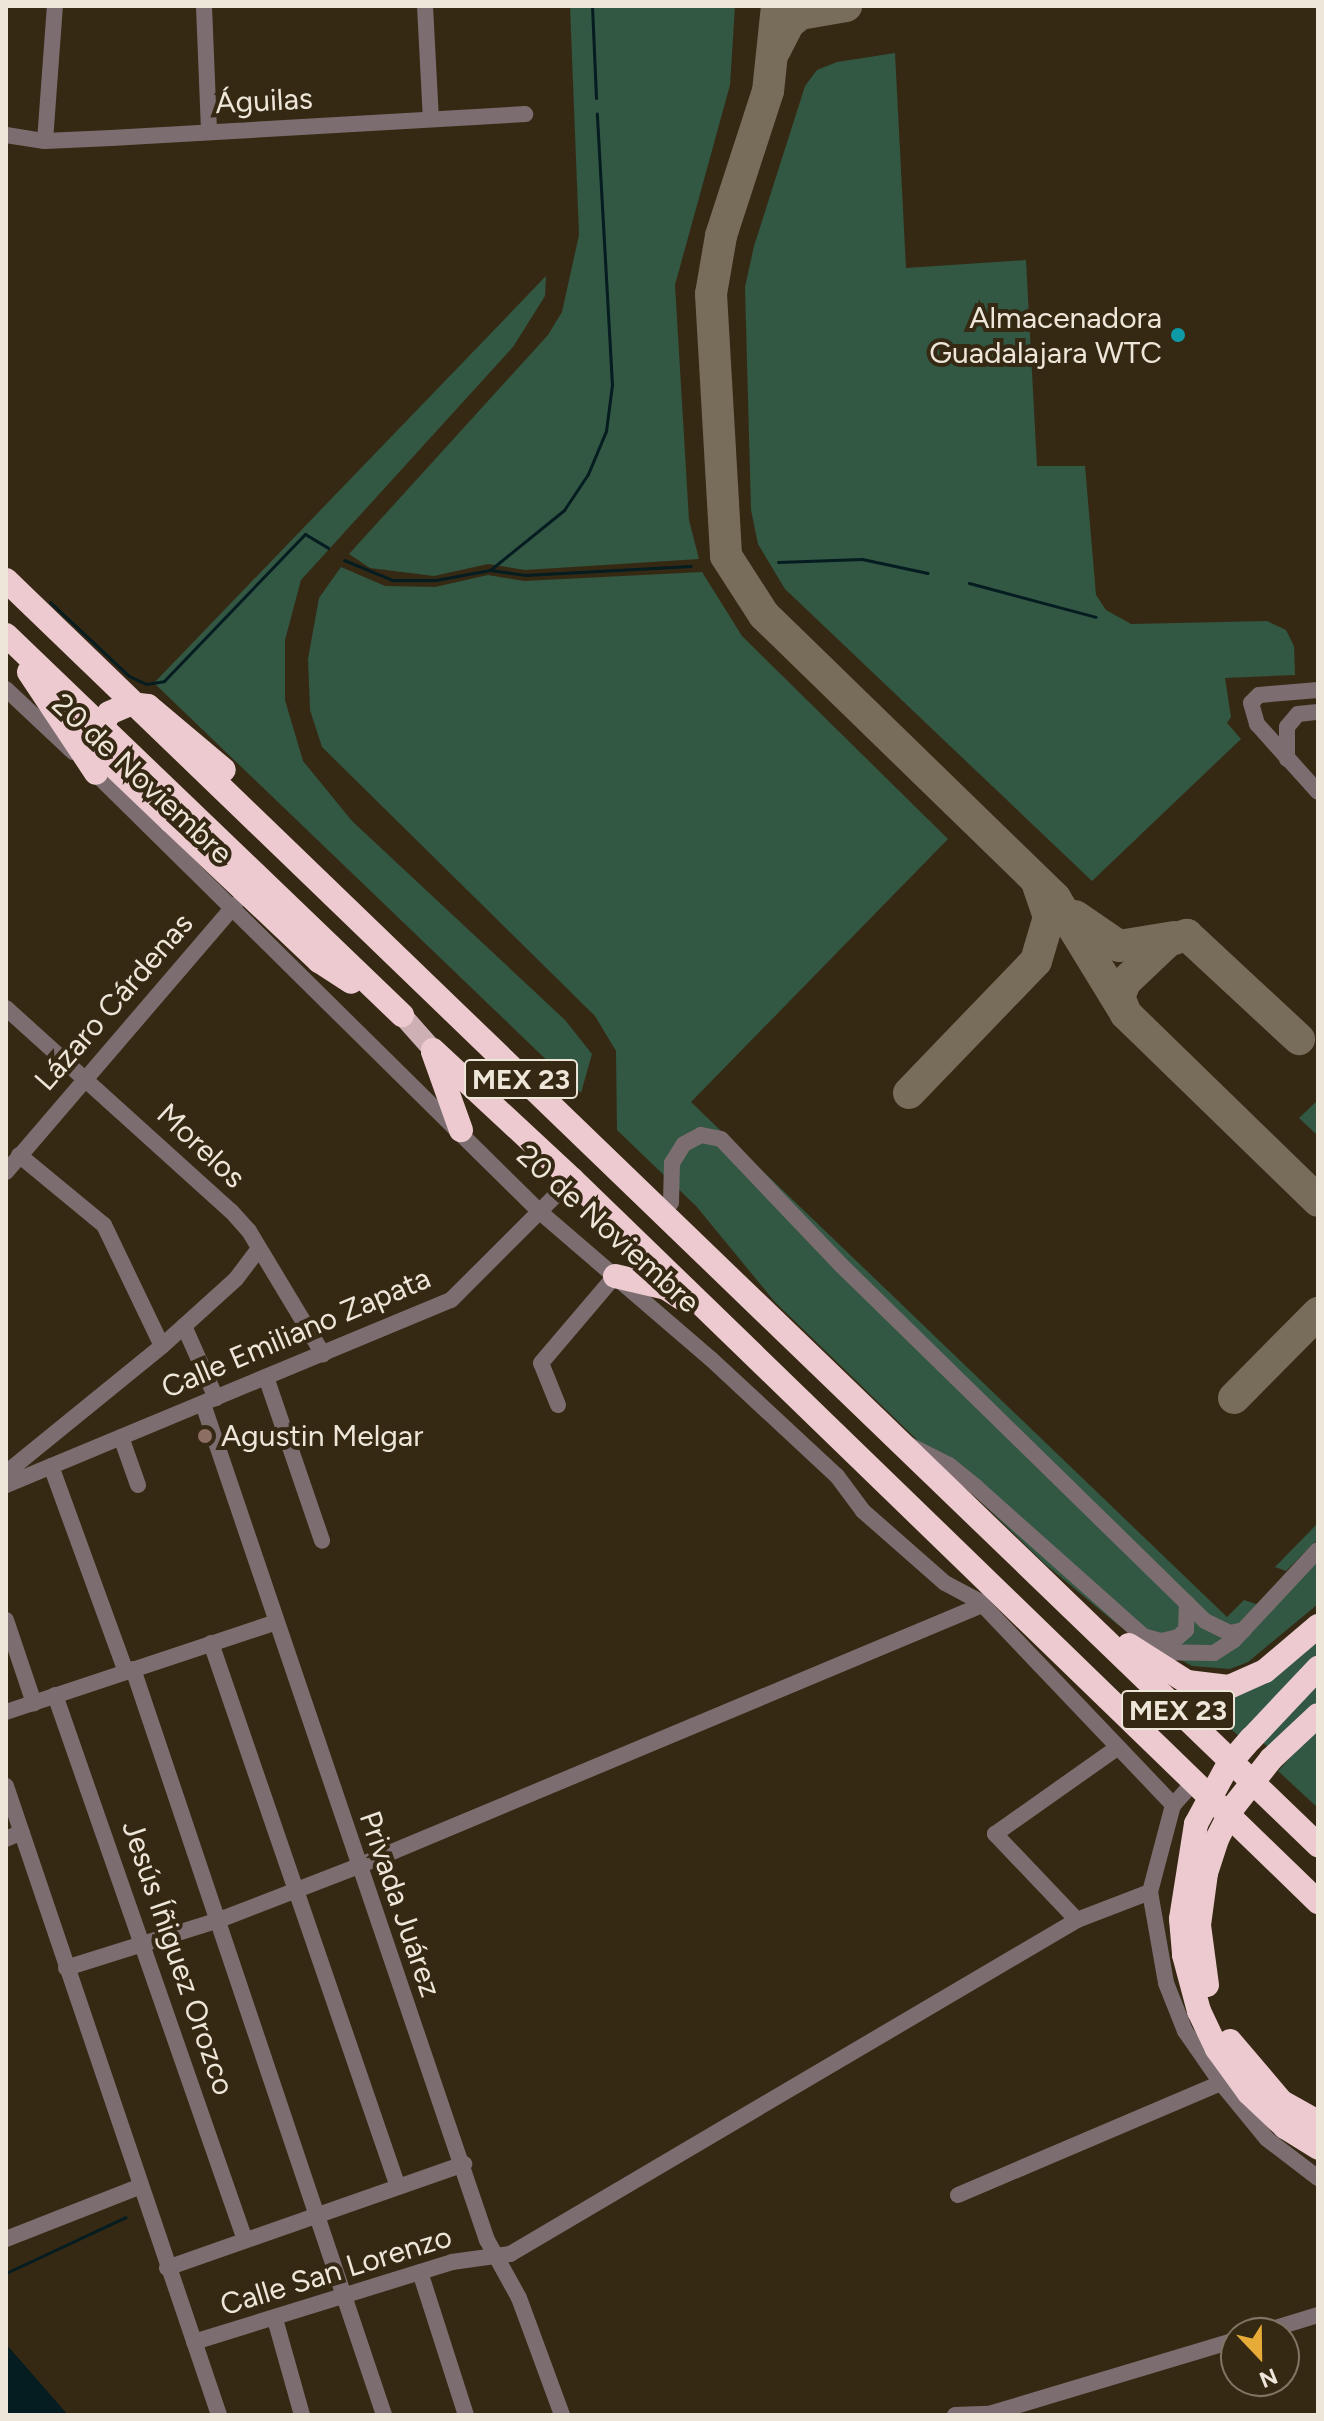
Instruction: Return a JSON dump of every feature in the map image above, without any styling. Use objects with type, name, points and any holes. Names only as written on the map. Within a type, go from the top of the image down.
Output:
[{"type":"highway","name":"MEX 23","points":[[6,580],[1318,1845]]},
{"type":"highway","name":"MEX 23","points":[[6,636],[402,1015]]},
{"type":"highway","points":[[6,636],[96,773]]},
{"type":"highway","points":[[402,1015],[319,961],[103,756],[99,732],[109,713],[130,704],[148,706],[224,770],[671,1203],[763,1312]]},
{"type":"highway","name":"MEX 23","points":[[433,1050],[572,1179],[1318,1902]]},
{"type":"highway","points":[[433,1050],[461,1130]]},
{"type":"highway","points":[[615,1276],[666,1288],[718,1321]]},
{"type":"highway","points":[[1038,1575],[1137,1651],[1187,1682],[1229,1687],[1265,1671],[1318,1626]]},
{"type":"highway","points":[[1318,1668],[1228,1765],[1196,1824],[1181,1919],[1184,1955],[1199,2011],[1217,2049],[1249,2093],[1285,2127],[1318,2148]]},
{"type":"highway","points":[[1318,1715],[1271,1759],[1234,1806],[1217,1839],[1206,1873],[1199,1925],[1212,2005],[1234,2047],[1269,2090],[1295,2112],[1318,2122]]},
{"type":"main road","name":"MEX 23","points":[[402,1015],[433,1050]]},
{"type":"street","points":[[45,141],[55,6]]},
{"type":"street","points":[[204,6],[209,132]]},
{"type":"street","points":[[425,6],[431,119]]},
{"type":"street","name":"Águilas","points":[[6,135],[45,141],[525,114]]},
{"type":"street","points":[[1318,690],[1259,695],[1251,703],[1257,724],[1318,792]]},
{"type":"street","name":"20 de Noviembre","points":[[8,694],[235,905],[540,1212],[837,1476],[875,1521],[945,1583],[982,1605],[1173,1805]]},
{"type":"street","points":[[1287,760],[1287,727],[1298,714],[1318,712]]},
{"type":"street","name":"Lázaro Cárdenas","points":[[6,1172],[235,905]]},
{"type":"street","name":"Morelos","points":[[6,1008],[212,1192],[249,1231],[257,1251],[323,1354]]},
{"type":"street","points":[[671,1203],[672,1163],[684,1144],[701,1135],[721,1139],[851,1276],[1187,1603],[1218,1630],[1244,1630]]},
{"type":"street","points":[[19,1155],[104,1225],[162,1346]]},
{"type":"street","name":"Calle Emiliano Zapata","points":[[11,1473],[51,1466],[451,1300],[572,1179]]},
{"type":"street","points":[[11,1473],[162,1346],[236,1279],[257,1251]]},
{"type":"street","points":[[558,1405],[541,1363],[615,1276]]},
{"type":"street","name":"Privada Juárez","points":[[184,1326],[356,1867],[495,2258],[519,2298],[562,2415]]},
{"type":"street","points":[[266,1377],[322,1541]]},
{"type":"street","points":[[121,1437],[138,1485]]},
{"type":"street","points":[[898,1441],[949,1465],[1143,1636],[1161,1641],[1178,1637],[1186,1630],[1187,1603]]},
{"type":"street","points":[[51,1466],[130,1670],[219,1920],[384,2415]]},
{"type":"street","points":[[1137,1651],[1214,1653],[1244,1630],[1318,1550]]},
{"type":"street","points":[[66,1968],[219,1920],[356,1867],[982,1605]]},
{"type":"street","points":[[6,1620],[34,1703]]},
{"type":"street","points":[[6,1712],[276,1622]]},
{"type":"street","points":[[211,1643],[398,2187]]},
{"type":"street","name":"Jesús Íñiguez Orozco","points":[[55,1695],[144,1942],[245,2240]]},
{"type":"street","points":[[1077,1920],[995,1834],[1117,1748]]},
{"type":"street","points":[[1193,1783],[1173,1805],[1150,1892],[1173,2005],[1221,2083],[1267,2139],[1318,2178]]},
{"type":"street","points":[[6,1786],[14,1835],[66,1968],[219,2415]]},
{"type":"street","points":[[495,2258],[1077,1920],[1150,1892]]},
{"type":"street","points":[[958,2195],[1221,2083]]},
{"type":"street","points":[[167,2268],[464,2164]]},
{"type":"street","points":[[6,2239],[139,2187]]},
{"type":"street","name":"Calle San Lorenzo","points":[[194,2342],[452,2262],[495,2258]]},
{"type":"street","points":[[420,2272],[466,2415]]},
{"type":"street","points":[[275,2319],[302,2415]]},
{"type":"street","points":[[955,2415],[989,2414],[1220,2345]]},
{"type":"green space","points":[[570,6],[735,6],[730,85],[675,285],[689,520],[699,559],[525,570],[488,564],[434,576],[370,568],[349,554],[548,335],[562,312],[579,235]]},
{"type":"green space","points":[[895,53],[906,268],[1026,260],[1037,466],[1085,466],[1096,595],[1106,610],[1131,624],[1267,621],[1286,630],[1294,646],[1295,675],[1225,678],[1231,717],[1227,723],[1241,739],[1092,881],[785,589],[758,544],[751,510],[745,287],[754,246],[805,86],[817,70],[837,62]]},
{"type":"green space","points":[[546,276],[545,296],[513,347],[301,580],[285,640],[285,700],[303,761],[352,821],[565,1020],[592,1054],[581,1093],[154,683]]},
{"type":"green space","points":[[341,567],[385,586],[435,587],[488,575],[524,581],[702,572],[742,636],[948,839],[691,1102],[1227,1617],[1244,1600],[1262,1606],[1318,1560],[1318,1604],[1248,1662],[1230,1669],[1192,1666],[1118,1625],[1045,1564],[775,1302],[696,1206],[617,1130],[616,1051],[595,1016],[322,747],[310,710],[308,659],[319,598]]},
{"type":"green space","points":[[1318,1100],[1318,1136],[1299,1118]]},
{"type":"green space","points":[[1318,1523],[1318,1539],[1286,1571],[1275,1567]]},
{"type":"green space","points":[[1318,1633],[1318,1660],[1242,1739],[1188,1690],[1212,1694]]},
{"type":"green space","points":[[1318,1681],[1318,1707],[1274,1753],[1261,1741]]},
{"type":"green space","points":[[1318,1727],[1318,1808],[1278,1771]]},
{"type":"water","points":[[6,2344],[68,2415],[6,2415]]},
{"type":"waterway","points":[[592,6],[596,98]]},
{"type":"waterway","points":[[490,570],[564,510],[588,474],[606,431],[612,385],[597,113]]},
{"type":"waterway","points":[[50,602],[129,676],[146,684],[164,681],[305,534],[328,548]]},
{"type":"waterway","points":[[778,562],[862,559],[928,573]]},
{"type":"waterway","points":[[344,560],[392,580],[436,580],[490,570],[525,575],[691,566]]},
{"type":"waterway","points":[[969,583],[1096,617]]},
{"type":"waterway","points":[[6,2273],[126,2217]]},
{"type":"taxiway","points":[[777,6],[768,91],[721,236],[711,294],[726,556],[764,615],[1055,898],[1126,1014],[1318,1201]]},
{"type":"taxiway","points":[[775,50],[789,23],[800,14],[846,6]]},
{"type":"taxiway","points":[[909,1093],[1036,961],[1049,917],[1038,885]]},
{"type":"taxiway","points":[[1075,916],[1119,946],[1174,937]]},
{"type":"taxiway","points":[[1126,1014],[1119,997],[1125,982],[1168,941],[1187,935],[1299,1039]]},
{"type":"taxiway","points":[[1234,1398],[1318,1313]]},
{"type":"place","name":"Almacenadora Guadalajara WTC","points":[[1178,335]]},
{"type":"place","name":"Agustin Melgar","points":[[205,1436]]}]
